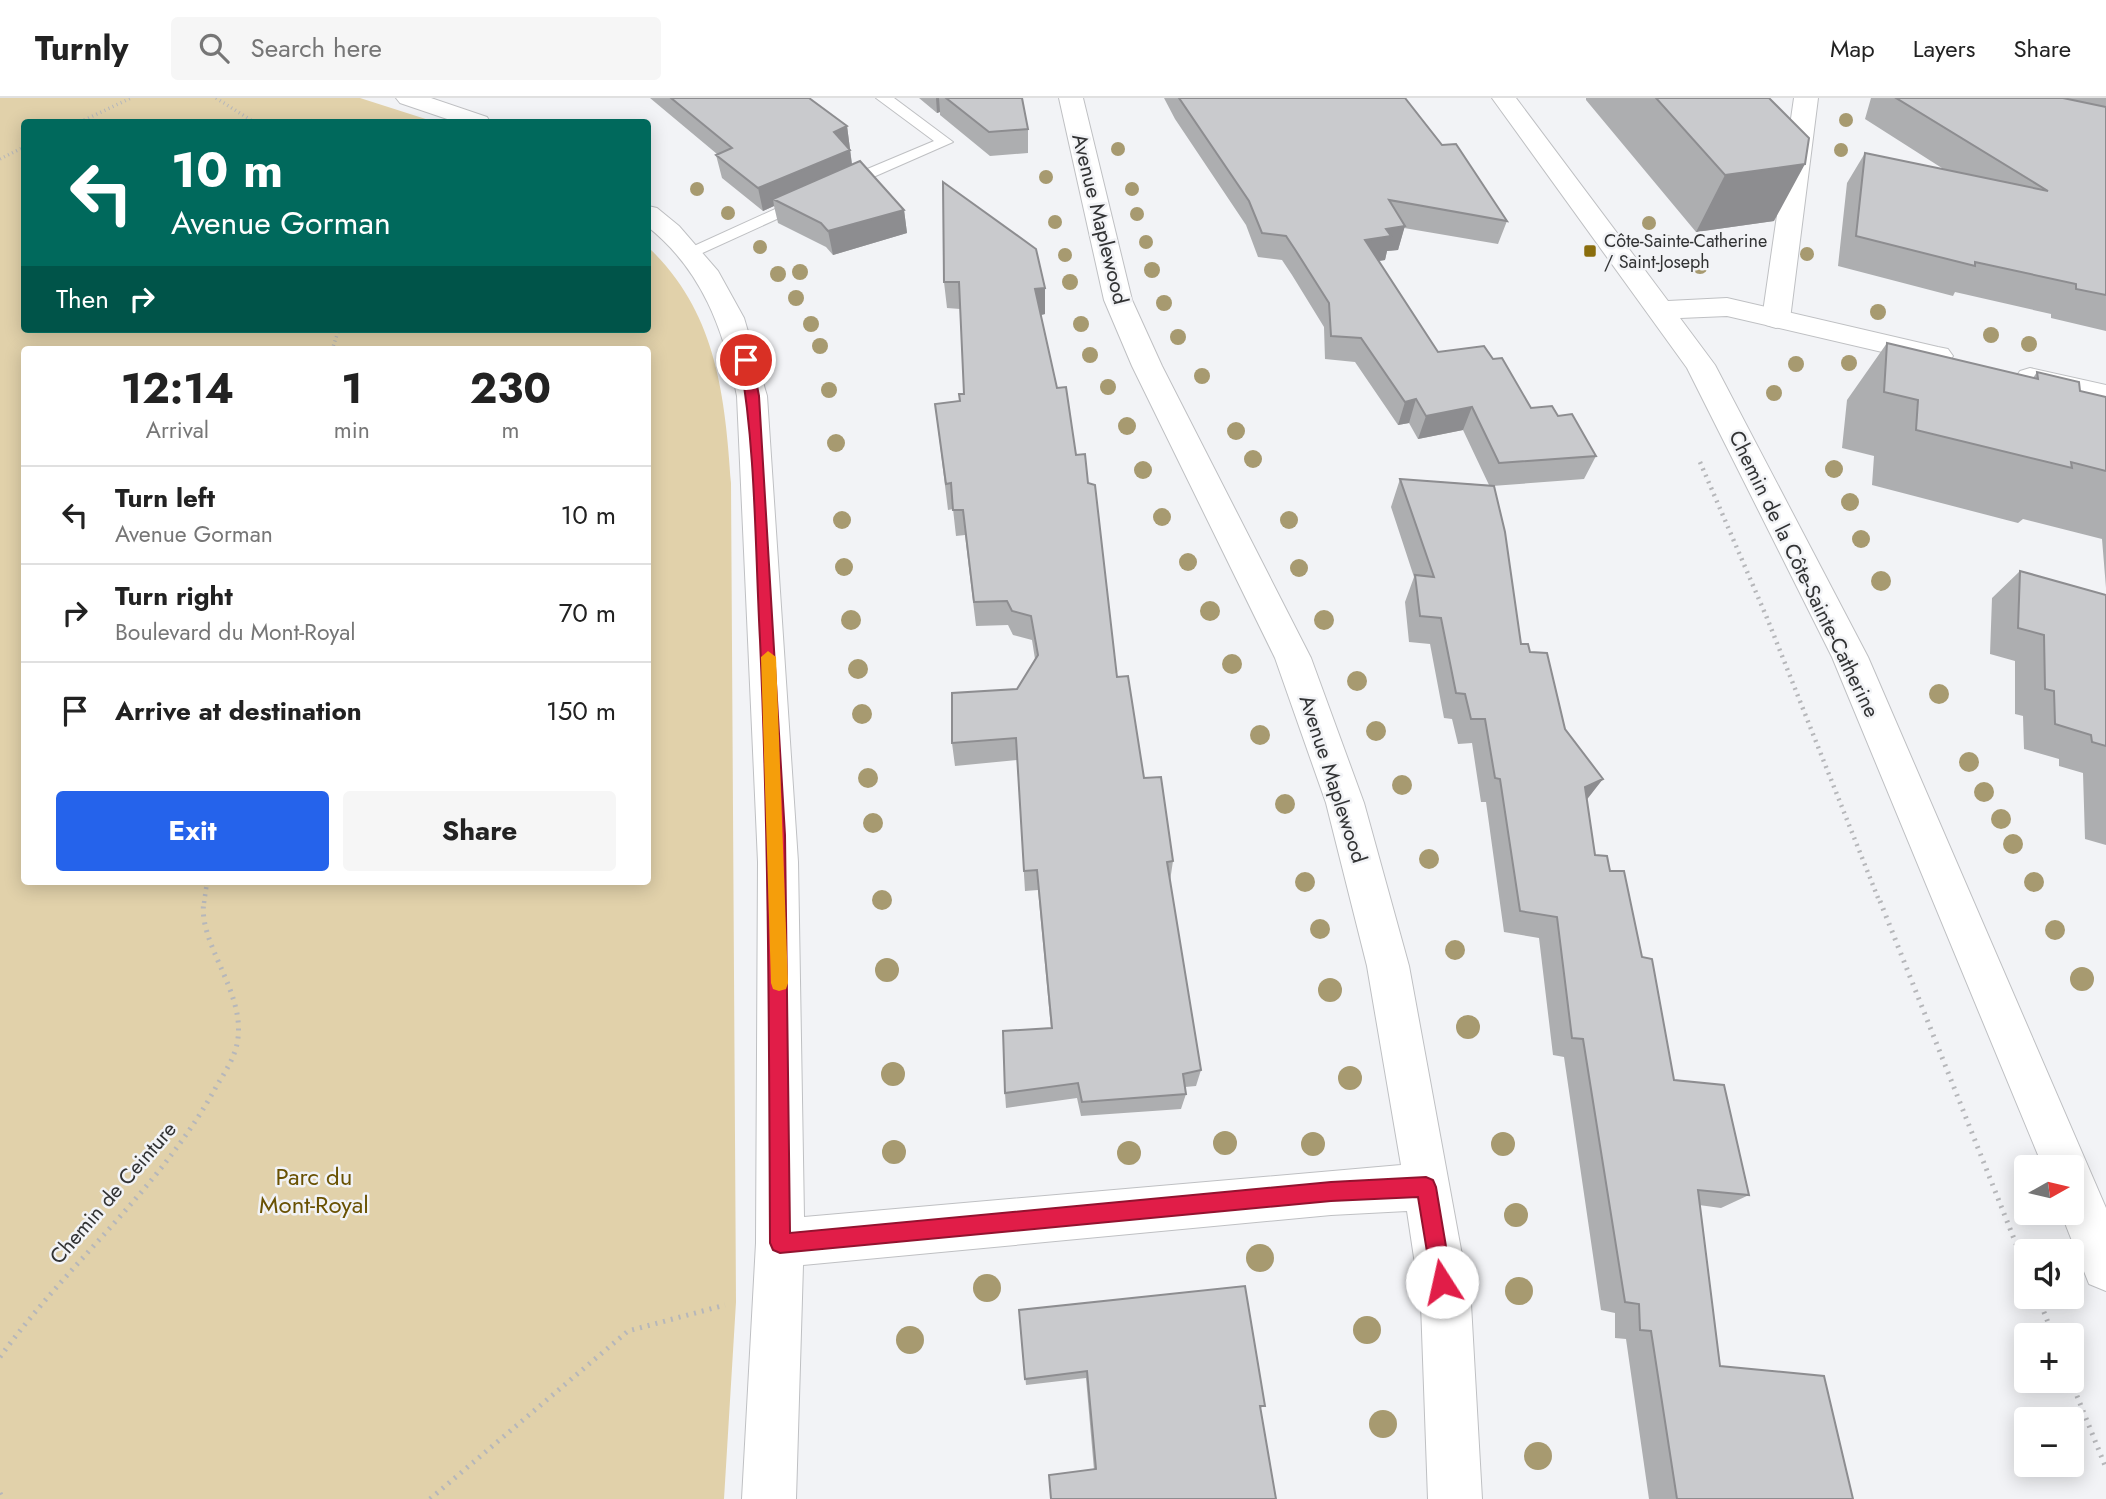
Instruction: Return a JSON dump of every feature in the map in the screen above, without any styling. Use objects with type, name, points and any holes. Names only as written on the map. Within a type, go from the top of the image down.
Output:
[{"type":"street","points":[[408,98],[469,119]]},
{"type":"street","name":"Avenue Maplewood","points":[[1071,98],[1118,300],[1147,366],[1293,657],[1345,803],[1388,966],[1446,1304],[1455,1499]]},
{"type":"street","name":"Chemin de la Côte-Sainte-Catherine","points":[[1504,98],[1700,365],[1850,657],[2061,1155]]},
{"type":"street","points":[[1776,318],[1806,98]]},
{"type":"street","points":[[651,217],[692,251],[729,309],[746,360],[752,396],[778,862],[780,1243],[769,1499]]},
{"type":"street","points":[[1662,310],[1727,307],[1961,362]]},
{"type":"street","points":[[2000,371],[2106,395]]},
{"type":"street","points":[[780,1243],[1331,1192],[1426,1187]]},
{"type":"street","points":[[2084,1212],[2106,1267]]},
{"type":"lane","points":[[692,251],[747,225],[946,142],[884,98]]},
{"type":"path","points":[[86,119],[131,98]]},
{"type":"path","points":[[216,98],[249,119]]},
{"type":"path","points":[[0,159],[21,148]]},
{"type":"path","name":"Chemin de la Côte-Sainte-Catherine","points":[[1697,455],[1767,618],[2014,1239]]},
{"type":"path","name":"Chemin de Ceinture","points":[[0,1357],[23,1322],[178,1150],[229,1064],[239,1038],[234,1007],[214,941],[201,919],[207,885]]},
{"type":"path","points":[[430,1499],[628,1331],[736,1303]]},
{"type":"path","points":[[2076,1393],[2106,1468]]},
{"type":"path","points":[[0,1493],[3,1499]]},
{"type":"green space","name":"Parc du Mont-Royal","points":[[0,98],[360,98],[426,119],[21,119],[21,333],[651,333],[651,250],[671,272],[689,298],[703,326],[720,386],[731,483],[736,1302],[724,1499],[0,1499]]},
{"type":"building","points":[[671,98],[809,98],[847,126],[834,132],[850,150],[758,188],[716,155],[732,148]]},
{"type":"building","points":[[946,98],[1022,98],[1028,129],[989,132]]},
{"type":"building","points":[[1179,98],[1405,98],[1442,145],[1456,144],[1507,221],[1389,200],[1405,226],[1386,229],[1391,236],[1365,240],[1438,352],[1484,346],[1493,359],[1502,358],[1531,408],[1552,406],[1558,416],[1572,414],[1596,456],[1499,463],[1472,407],[1426,416],[1416,399],[1405,402],[1361,338],[1331,336],[1329,303],[1296,251],[1286,236],[1262,233],[1249,201]]},
{"type":"building","points":[[1656,98],[1769,98],[1809,138],[1805,164],[1725,175]]},
{"type":"building","points":[[1896,98],[2063,98],[2106,107],[2106,295],[2076,289],[2076,284],[1975,262],[1975,266],[1856,236],[1865,153],[2048,191]]},
{"type":"building","points":[[860,161],[904,210],[828,231],[821,223],[773,199]]},
{"type":"building","points":[[943,182],[1036,249],[1045,288],[1035,289],[1057,388],[1066,387],[1076,455],[1085,454],[1088,483],[1095,485],[1117,677],[1128,676],[1144,778],[1161,777],[1173,861],[1167,862],[1201,1070],[1183,1074],[1186,1094],[1082,1102],[1078,1083],[1005,1093],[1003,1031],[1052,1028],[1037,870],[1024,871],[1016,738],[952,743],[952,693],[1017,689],[1038,655],[1031,616],[1012,611],[1007,601],[974,602],[963,510],[953,510],[951,483],[946,484],[935,404],[960,401],[959,394],[964,394],[959,282],[944,282]]},
{"type":"building","points":[[1887,343],[2038,379],[2037,372],[2079,382],[2080,391],[2106,397],[2106,471],[2071,462],[2072,468],[1916,430],[1918,400],[1884,392]]},
{"type":"building","points":[[1400,479],[1494,486],[1505,532],[1521,644],[1528,644],[1530,652],[1547,653],[1565,729],[1603,779],[1585,787],[1595,855],[1607,856],[1610,871],[1624,871],[1642,957],[1652,959],[1674,1080],[1724,1085],[1749,1195],[1698,1190],[1720,1366],[1824,1376],[1853,1499],[1677,1499],[1651,1331],[1640,1330],[1639,1304],[1625,1302],[1583,1039],[1572,1038],[1557,917],[1520,911],[1500,779],[1495,778],[1485,719],[1471,719],[1465,694],[1456,693],[1441,618],[1420,616],[1415,575],[1434,577]]},
{"type":"building","points":[[2020,571],[2106,595],[2106,746],[2092,742],[2091,735],[2055,724],[2054,691],[2045,689],[2044,635],[2018,628]]},
{"type":"building","points":[[1245,1286],[1265,1406],[1260,1406],[1276,1499],[1051,1499],[1049,1475],[1096,1469],[1087,1371],[1025,1379],[1019,1310]]},
{"type":"slow traffic","points":[[768,657],[778,862],[779,983]]},
{"type":"place","name":"Côte-Sainte-Catherine / Saint-Joseph","points":[[1590,251]]},
{"type":"route","points":[[746,360],[752,396],[763,556],[778,862],[780,1243],[1331,1192],[1426,1187],[1442,1282]]}]
